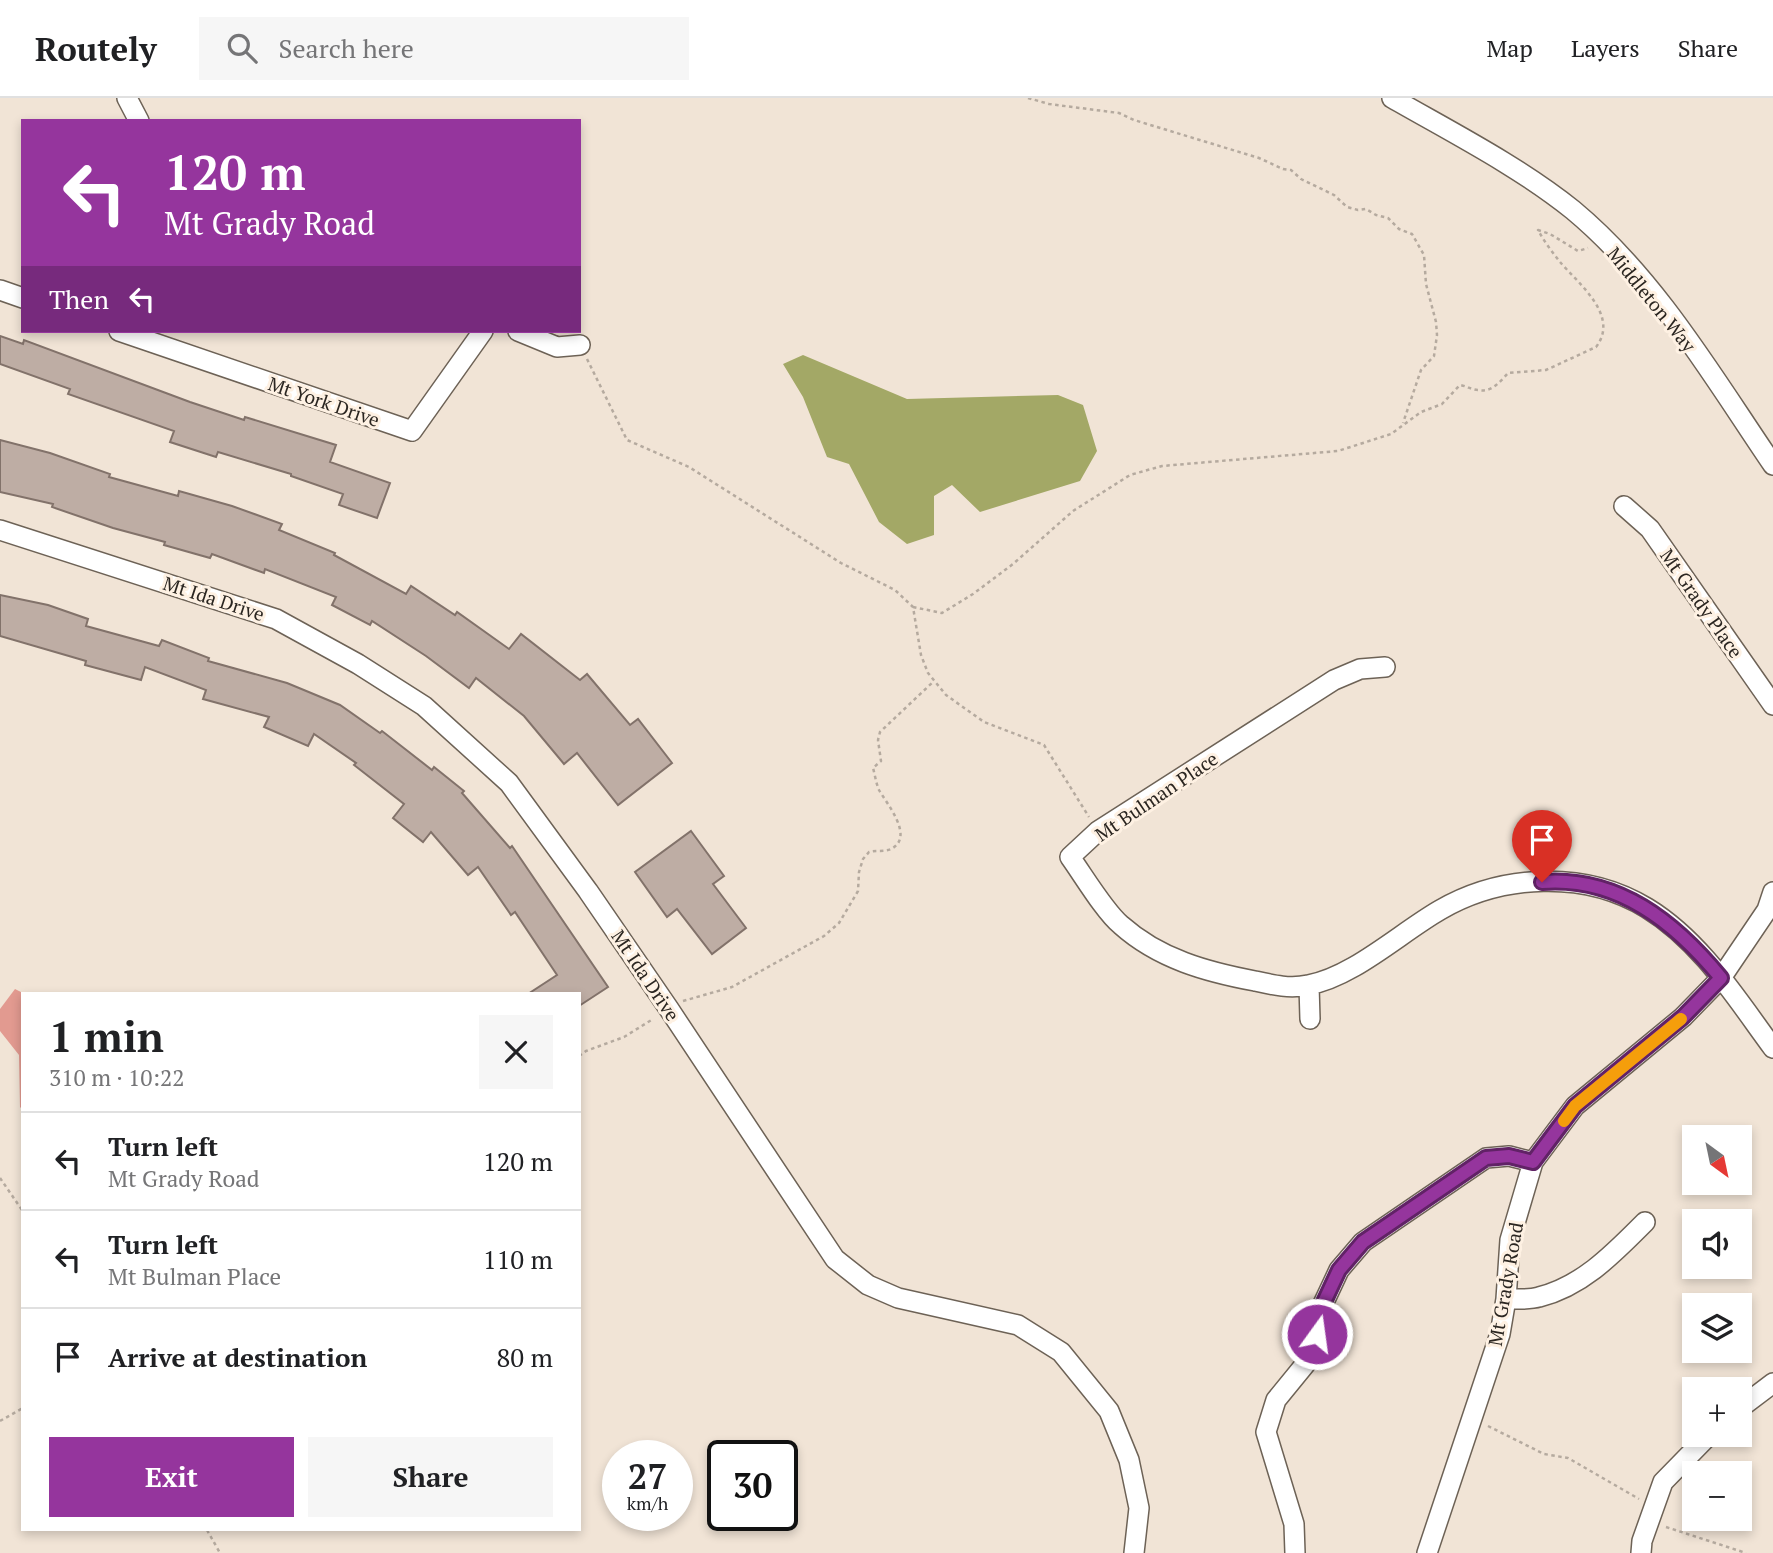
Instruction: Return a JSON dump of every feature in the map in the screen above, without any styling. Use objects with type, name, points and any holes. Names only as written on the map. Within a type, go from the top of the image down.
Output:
[{"type":"street","points":[[127,98],[138,119]]},
{"type":"street","name":"Middleton Way","points":[[1392,98],[1497,158],[1572,210],[1618,252],[1671,316],[1773,466]]},
{"type":"street","points":[[0,290],[21,297]]},
{"type":"street","name":"Mt York Drive","points":[[125,333],[412,431],[482,333]]},
{"type":"street","points":[[523,333],[557,347],[580,345]]},
{"type":"street","name":"Mt Grady Place","points":[[1624,506],[1650,529],[1773,705]]},
{"type":"street","name":"Mt Ida Drive","points":[[0,530],[276,619],[358,664],[424,706],[509,783],[589,891],[835,1259],[868,1285],[898,1298],[1018,1325],[1061,1352],[1109,1411],[1129,1460],[1139,1508],[1134,1553]]},
{"type":"street","name":"Mt Bulman Place","points":[[1385,667],[1360,669],[1334,680],[1098,831],[1070,857],[1119,924],[1162,954],[1211,973],[1284,987],[1308,985],[1343,971],[1442,909],[1494,886],[1566,880],[1610,889],[1647,908],[1695,946],[1773,1048]]},
{"type":"street","name":"Mt Grady Road","points":[[1427,1553],[1500,1334],[1506,1299],[1510,1240],[1533,1162],[1575,1106],[1683,1017],[1721,978],[1767,910],[1773,892]]},
{"type":"street","points":[[1308,985],[1310,1018]]},
{"type":"street","points":[[1295,1553],[1294,1524],[1266,1432],[1276,1400],[1316,1351],[1317,1317],[1339,1270],[1363,1242],[1486,1158],[1509,1156],[1533,1162]]},
{"type":"street","points":[[1506,1299],[1537,1298],[1567,1287],[1601,1265],[1646,1222]]},
{"type":"street","points":[[1752,1400],[1773,1383]]},
{"type":"street","points":[[1641,1553],[1663,1482],[1697,1447]]},
{"type":"path","points":[[1028,98],[1049,104],[1119,113],[1259,158],[1291,170],[1301,179],[1334,195],[1347,207],[1366,209],[1388,218],[1399,229],[1412,234],[1424,255],[1426,284],[1437,335],[1434,356],[1421,370],[1402,426]]},
{"type":"path","points":[[580,345],[627,440],[689,467],[841,563],[895,590],[913,607],[942,613],[1013,564],[1073,510],[1130,475],[1163,466],[1338,451],[1366,444],[1402,426],[1421,412],[1443,404],[1461,385],[1489,390],[1508,373],[1546,370],[1596,347],[1603,332],[1598,307],[1559,261],[1538,230],[1578,251],[1605,240]]},
{"type":"path","points":[[913,607],[921,655],[934,681],[946,695],[984,722],[1044,746],[1098,831]]},
{"type":"path","points":[[680,1002],[732,987],[824,936],[839,923],[858,891],[863,859],[869,852],[890,851],[899,842],[900,832],[894,815],[877,787],[873,768],[881,761],[878,740],[880,732],[934,681]]},
{"type":"path","points":[[581,1055],[624,1037],[662,1013]]},
{"type":"path","points":[[0,1178],[21,1209]]},
{"type":"path","points":[[0,1422],[21,1409]]},
{"type":"path","points":[[1472,1418],[1544,1454],[1568,1458],[1652,1514],[1746,1553]]},
{"type":"path","points":[[208,1531],[220,1553]]},
{"type":"shaded area","points":[[803,355],[907,399],[1058,395],[1083,405],[1097,451],[1080,481],[980,512],[952,485],[934,496],[934,535],[907,544],[879,522],[849,464],[827,457],[803,397],[783,364]]},
{"type":"shaded area","points":[[15,989],[21,992],[21,1108],[19,1055],[0,1031],[0,1009]]},
{"type":"building","points":[[0,336],[23,344],[24,340],[244,420],[245,417],[336,445],[330,462],[390,483],[377,518],[339,505],[343,494],[291,474],[218,452],[216,457],[170,442],[174,431],[68,394],[70,389],[0,364]]},
{"type":"building","points":[[0,440],[50,453],[110,474],[109,477],[178,496],[179,491],[282,524],[279,530],[335,553],[334,555],[406,594],[411,586],[455,615],[457,612],[509,649],[521,634],[580,680],[587,674],[630,725],[638,719],[672,763],[618,805],[577,753],[564,764],[524,716],[476,678],[469,688],[372,621],[370,625],[332,605],[336,597],[265,569],[264,573],[212,554],[210,558],[164,545],[165,542],[52,507],[53,504],[0,492]]},
{"type":"building","points":[[0,595],[48,605],[88,619],[86,626],[159,646],[162,640],[209,658],[208,661],[287,683],[340,705],[380,733],[382,731],[432,770],[434,767],[464,791],[462,793],[510,848],[512,846],[608,987],[581,1005],[581,992],[531,992],[557,975],[515,912],[511,915],[478,867],[468,875],[431,832],[423,842],[393,818],[404,804],[354,765],[356,763],[314,734],[308,746],[264,727],[269,717],[203,699],[206,690],[145,667],[141,680],[85,665],[86,661],[0,636]]},
{"type":"building","points":[[691,831],[724,876],[713,884],[746,928],[712,954],[677,909],[667,917],[635,872]]},
{"type":"slow traffic","points":[[1564,1121],[1575,1106],[1681,1019]]},
{"type":"route","points":[[1317,1334],[1317,1317],[1339,1270],[1363,1242],[1486,1158],[1509,1156],[1533,1162],[1575,1106],[1683,1017],[1721,978],[1695,946],[1647,908],[1610,889],[1566,880],[1542,882]]}]
